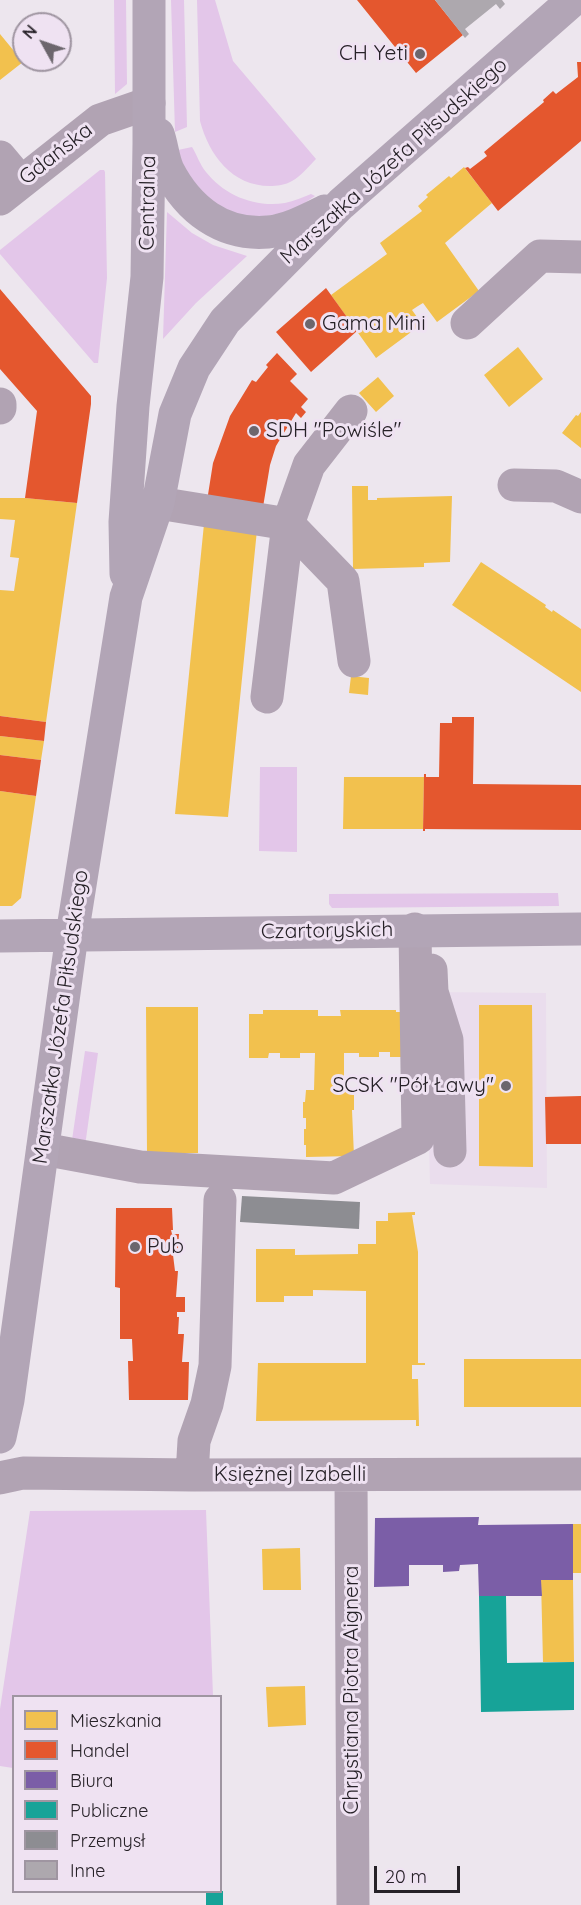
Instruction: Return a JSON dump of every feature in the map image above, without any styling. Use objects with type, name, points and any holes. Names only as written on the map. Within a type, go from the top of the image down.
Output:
[{"type":"main road","name":"Centralna","points":[[133,406],[147,277],[149,0]]},
{"type":"main road","name":"Marszałka Józefa Piłsudskiego","points":[[0,1437],[8,1400],[72,935],[126,597],[158,503],[175,414],[194,368],[225,321],[341,204],[573,0]]},
{"type":"main road","points":[[149,103],[167,167],[184,197],[211,220],[240,231],[269,232],[295,225],[341,204]]},
{"type":"main road","name":"Marszałka Józefa Piłsudskiego","points":[[126,597],[125,522],[133,406]]},
{"type":"main road","name":"Czartoryskich","points":[[0,936],[423,929],[581,929]]},
{"type":"street","name":"Gdańska","points":[[7,179],[100,120],[149,103]]},
{"type":"street","points":[[466,323],[540,256],[581,257]]},
{"type":"street","points":[[267,697],[288,524],[309,465],[351,411]]},
{"type":"street","points":[[514,485],[556,486],[581,497]]},
{"type":"street","points":[[158,503],[288,524],[343,581],[354,661]]},
{"type":"street","points":[[42,1149],[140,1167],[334,1178],[418,1138],[414,973],[423,929]]},
{"type":"street","points":[[423,929],[432,992],[447,1040],[450,1151]]},
{"type":"street","points":[[192,1475],[194,1441],[207,1404],[215,1366],[220,1200]]},
{"type":"street","name":"Księżnej Izabelli","points":[[0,1478],[23,1473],[581,1474]]},
{"type":"street","name":"Chrystiana Piotra Aignera","points":[[351,1475],[353,1905]]},
{"type":"shaded area","points":[[114,0],[126,0],[127,84],[115,94]]},
{"type":"shaded area","points":[[171,0],[184,0],[187,127],[175,132]]},
{"type":"shaded area","points":[[197,0],[215,0],[233,61],[316,159],[302,174],[290,182],[270,186],[244,181],[224,166],[209,146],[200,121]]},
{"type":"shaded area","points":[[192,147],[213,180],[241,198],[263,204],[274,204],[311,194],[315,196],[291,212],[247,219],[205,199],[181,166],[178,150]]},
{"type":"shaded area","points":[[100,170],[105,172],[107,278],[98,363],[94,363],[0,254],[0,250]]},
{"type":"shaded area","points":[[167,212],[192,233],[213,245],[247,256],[196,303],[163,339]]},
{"type":"shaded area","points":[[260,767],[297,767],[297,852],[259,851]]},
{"type":"shaded area","points":[[558,893],[559,906],[332,908],[329,904],[329,894]]},
{"type":"shaded area","points":[[425,992],[546,993],[547,1188],[430,1184]]},
{"type":"shaded area","points":[[85,1051],[98,1053],[85,1146],[72,1140]]},
{"type":"shaded area","points":[[206,1510],[213,1695],[12,1695],[12,1768],[0,1766],[0,1709],[30,1511]]},
{"type":"building: Mieszkania","points":[[0,34],[12,49],[12,71],[0,80]]},
{"type":"building: Mieszkania","points":[[464,167],[492,203],[445,243],[479,291],[437,322],[423,303],[418,306],[412,310],[422,324],[376,358],[331,295],[387,254],[380,243],[422,211],[418,206],[428,197],[426,195]]},
{"type":"building: Mieszkania","points":[[518,347],[543,379],[509,407],[484,375]]},
{"type":"building: Mieszkania","points":[[378,377],[394,396],[376,412],[359,393]]},
{"type":"building: Mieszkania","points":[[581,412],[581,448],[562,433]]},
{"type":"building: Mieszkania","points":[[352,486],[368,486],[368,500],[452,496],[450,562],[424,563],[424,567],[353,569]]},
{"type":"building: Mieszkania","points":[[0,498],[77,503],[46,722],[0,716],[0,590],[14,591],[19,558],[10,557],[15,520],[0,519]]},
{"type":"building: Mieszkania","points":[[204,524],[257,530],[228,817],[175,814]]},
{"type":"building: Mieszkania","points":[[481,562],[546,605],[545,607],[552,612],[553,610],[581,629],[581,692],[452,605]]},
{"type":"building: Mieszkania","points":[[351,676],[369,678],[368,695],[349,693]]},
{"type":"building: Mieszkania","points":[[0,736],[44,741],[41,760],[0,755]]},
{"type":"building: Mieszkania","points":[[344,777],[424,777],[423,829],[343,829]]},
{"type":"building: Mieszkania","points":[[0,791],[36,796],[21,898],[12,906],[0,906]]},
{"type":"building: Mieszkania","name":"SCSK \"Pół Ławy\"","points":[[479,1005],[532,1005],[533,1167],[479,1166]]},
{"type":"building: Mieszkania","points":[[146,1007],[198,1007],[198,1153],[147,1153]]},
{"type":"building: Mieszkania","points":[[263,1010],[318,1010],[318,1016],[341,1016],[340,1010],[410,1012],[410,1057],[390,1057],[390,1052],[379,1052],[379,1057],[359,1057],[359,1053],[344,1053],[344,1090],[354,1089],[354,1110],[352,1110],[354,1156],[306,1157],[304,1129],[306,1129],[306,1118],[303,1118],[303,1102],[305,1102],[306,1090],[314,1090],[315,1053],[300,1053],[300,1058],[280,1058],[280,1053],[269,1053],[268,1058],[249,1058],[249,1014],[263,1014]]},
{"type":"building: Mieszkania","points":[[415,1212],[415,1215],[412,1215],[418,1252],[418,1363],[425,1363],[425,1365],[412,1365],[412,1379],[418,1379],[419,1426],[416,1426],[416,1420],[256,1421],[258,1363],[366,1363],[366,1291],[313,1290],[313,1296],[284,1296],[284,1302],[256,1302],[256,1249],[295,1249],[295,1255],[358,1254],[358,1244],[376,1244],[376,1221],[388,1221],[388,1213]]},
{"type":"building: Mieszkania","points":[[464,1359],[581,1359],[581,1407],[464,1407]]},
{"type":"building: Mieszkania","points":[[573,1524],[581,1524],[581,1573],[573,1573]]},
{"type":"building: Mieszkania","points":[[300,1548],[301,1590],[263,1590],[262,1549]]},
{"type":"building: Mieszkania","points":[[541,1580],[573,1580],[574,1662],[543,1662]]},
{"type":"building: Mieszkania","points":[[305,1686],[306,1725],[268,1727],[266,1687]]},
{"type":"building: Handel","name":"CH Yeti","points":[[357,0],[435,0],[463,35],[416,73]]},
{"type":"building: Handel","points":[[577,62],[581,62],[581,141],[498,211],[465,168],[470,169],[487,156],[484,152],[544,102],[543,100],[553,91],[556,94],[578,77]]},
{"type":"building: Handel","points":[[326,288],[357,331],[311,372],[276,332]]},
{"type":"building: Handel","points":[[0,289],[91,396],[77,503],[25,498],[37,411],[0,369]]},
{"type":"building: Handel","name":"SDH \"Powiśle\"","points":[[277,353],[297,374],[290,381],[308,399],[301,407],[306,412],[301,418],[296,413],[276,446],[270,465],[263,507],[207,501],[213,463],[230,416],[252,380],[256,382],[268,367],[266,365]]},
{"type":"building: Handel","points":[[0,716],[46,722],[44,741],[0,736]]},
{"type":"building: Handel","points":[[452,717],[474,717],[473,784],[581,785],[581,830],[425,829],[423,831],[424,774],[426,777],[439,777],[440,723],[452,723]]},
{"type":"building: Handel","points":[[0,755],[41,760],[36,796],[0,791]]},
{"type":"building: Handel","points":[[581,1096],[581,1144],[546,1144],[545,1097]]},
{"type":"building: Handel","points":[[116,1208],[172,1208],[172,1234],[179,1234],[178,1248],[171,1250],[175,1271],[178,1271],[176,1297],[185,1297],[185,1312],[177,1312],[177,1317],[179,1317],[178,1334],[184,1334],[182,1362],[189,1362],[188,1400],[129,1400],[128,1361],[133,1361],[132,1339],[120,1339],[120,1288],[115,1287]]},
{"type":"building: Biura","points":[[479,1517],[478,1525],[573,1524],[573,1580],[541,1580],[542,1596],[479,1596],[478,1564],[460,1565],[459,1571],[443,1572],[443,1565],[409,1565],[409,1586],[374,1587],[375,1518]]},
{"type":"building: Publiczne","points":[[479,1596],[506,1596],[507,1663],[574,1662],[574,1710],[481,1712]]},
{"type":"building: Publiczne","points":[[222,1891],[223,1905],[206,1905],[206,1893],[222,1893]]},
{"type":"building: Przemysł","points":[[242,1196],[360,1202],[359,1229],[240,1222]]},
{"type":"building: Inne","points":[[435,0],[502,0],[505,4],[500,9],[496,4],[465,29],[469,34],[465,38]]},
{"type":"place","name":"CH Yeti","points":[[420,54]]},
{"type":"place","name":"Gama Mini","points":[[310,324]]},
{"type":"place","name":"SDH \"Powiśle\"","points":[[254,431]]},
{"type":"place","name":"SCSK \"Pół Ławy\"","points":[[506,1086]]},
{"type":"place","name":"Pub","points":[[135,1247]]}]
